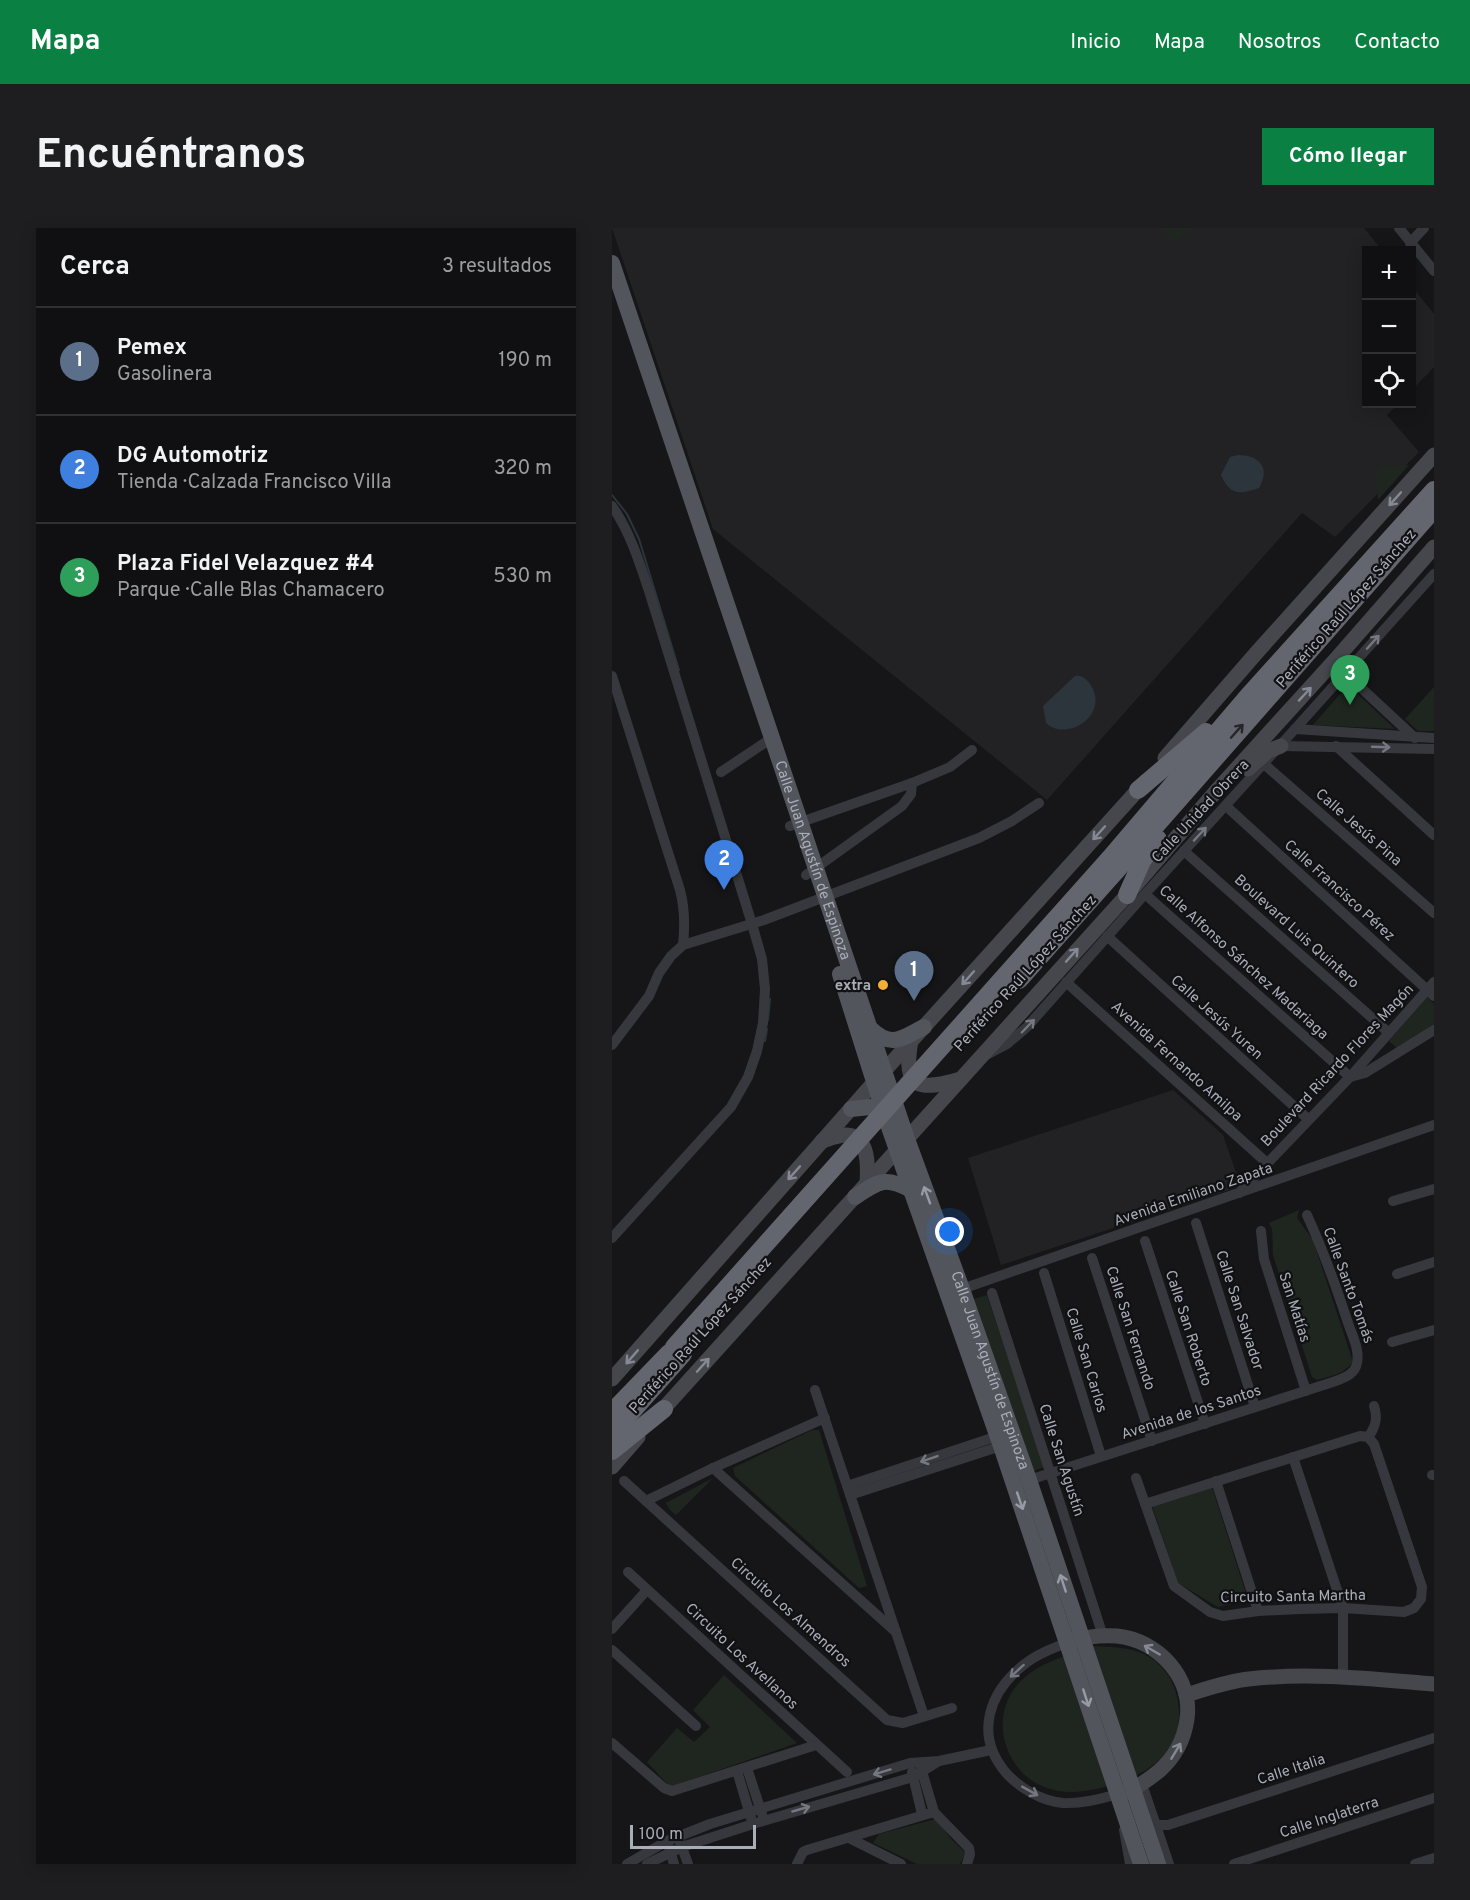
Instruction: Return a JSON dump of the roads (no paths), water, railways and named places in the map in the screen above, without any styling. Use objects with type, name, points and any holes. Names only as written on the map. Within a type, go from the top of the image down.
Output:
[{"type":"highway","name":"Periférico Raúl López Sánchez","points":[[1113,865],[1248,696],[1434,490]]},
{"type":"highway","name":"Periférico Raúl López Sánchez","points":[[612,1434],[679,1351],[1113,865],[1214,758],[1434,509]]},
{"type":"highway","points":[[1138,790],[1248,696]]},
{"type":"highway","points":[[1136,894],[1142,861],[1214,758]]},
{"type":"highway","name":"Periférico Raúl López Sánchez","points":[[612,1412],[632,1390],[679,1351]]},
{"type":"highway","points":[[612,1406],[632,1390]]},
{"type":"highway","points":[[612,1451],[664,1408]]},
{"type":"main road","name":"Calle Juan Agustín de Espinoza","points":[[612,262],[767,741]]},
{"type":"main road","name":"Calle Juan Agustín de Espinoza","points":[[612,293],[767,741],[902,1145],[962,1289],[1029,1480],[1075,1641]]},
{"type":"main road","points":[[612,1379],[1434,455]]},
{"type":"main road","name":"Periférico Raúl López Sánchez","points":[[612,1467],[980,1058],[1136,894],[1218,789],[1434,547]]},
{"type":"main road","points":[[1218,789],[1240,777],[1268,751],[1281,746]]},
{"type":"main road","name":"Calle Juan Agustín de Espinoza","points":[[820,897],[871,1029],[880,1076],[883,1110],[902,1145],[911,1190],[999,1441],[1075,1641],[1128,1793],[1158,1864]]},
{"type":"main road","points":[[871,1029],[879,1037],[888,1040],[902,1038],[924,1027]]},
{"type":"main road","points":[[911,1041],[908,1070],[916,1081],[932,1086],[961,1079]]},
{"type":"main road","points":[[851,1109],[870,1107],[883,1110]]},
{"type":"main road","points":[[822,1141],[845,1135],[862,1144],[868,1161],[867,1184]]},
{"type":"main road","points":[[855,1197],[884,1181],[897,1182],[911,1190]]},
{"type":"main road","points":[[941,1275],[962,1289],[955,1315]]},
{"type":"main road","points":[[1075,1641],[1104,1636],[1119,1636],[1137,1641],[1164,1657],[1182,1681],[1188,1713],[1179,1747],[1169,1761],[1128,1793]]},
{"type":"main road","points":[[1186,1695],[1247,1679],[1343,1676],[1434,1684]]},
{"type":"main road","name":"Calle Juan Agustín de Espinoza","points":[[1128,1793],[1141,1864]]},
{"type":"street","points":[[1399,228],[1434,271]]},
{"type":"street","points":[[1410,243],[1424,228]]},
{"type":"street","points":[[612,506],[633,543],[757,922],[765,989],[763,1023],[757,1051],[748,1077],[731,1107],[612,1238]]},
{"type":"street","name":"Calle Unidad Obrera","points":[[980,1058],[1006,1044],[1023,1031],[1107,936],[1136,894],[1184,852],[1345,673],[1430,587],[1434,574]]},
{"type":"street","points":[[1345,673],[1431,751]]},
{"type":"street","points":[[612,676],[684,904],[683,945]]},
{"type":"street","points":[[1295,729],[1434,738]]},
{"type":"street","points":[[721,772],[767,741]]},
{"type":"street","points":[[1281,746],[1431,751]]},
{"type":"street","points":[[1335,746],[1434,835]]},
{"type":"street","points":[[795,824],[951,767],[972,750]]},
{"type":"street","name":"Calle Jesús Pina","points":[[1264,764],[1434,913]]},
{"type":"street","points":[[811,871],[902,806],[911,794],[912,783]]},
{"type":"street","points":[[612,1045],[649,996],[659,974],[671,956],[683,945],[757,922],[979,838],[1012,821],[1039,803]]},
{"type":"street","name":"Calle Francisco Pérez","points":[[1226,806],[1432,989]]},
{"type":"street","name":"Boulevard Luis Quintero","points":[[1184,852],[1389,1033]]},
{"type":"street","name":"Calle Alfonso Sánchez Madariaga","points":[[1136,894],[1350,1077]]},
{"type":"street","name":"Calle Jesús Yuren","points":[[1107,936],[1308,1119]]},
{"type":"street","name":"Avenida Fernando Amilpa","points":[[1066,982],[1267,1163]]},
{"type":"street","name":"Boulevard Ricardo Flores Magón","points":[[1238,1194],[1432,989]]},
{"type":"street","points":[[1350,1077],[1365,1073],[1434,1030]]},
{"type":"street","name":"Avenida Emiliano Zapata","points":[[962,1289],[1434,1125]]},
{"type":"street","points":[[1393,1201],[1434,1189]]},
{"type":"street","name":"Calle Santo Tomás","points":[[1307,1215],[1336,1284],[1358,1353],[1357,1366]]},
{"type":"street","name":"Calle San Salvador","points":[[1196,1223],[1256,1407]]},
{"type":"street","name":"San Matías","points":[[1261,1231],[1264,1259],[1306,1391]]},
{"type":"street","name":"Calle San Roberto","points":[[1145,1241],[1205,1424]]},
{"type":"street","name":"Calle San Fernando","points":[[1092,1258],[1152,1441]]},
{"type":"street","points":[[1398,1274],[1434,1262]]},
{"type":"street","name":"Calle San Carlos","points":[[1044,1273],[1101,1456]]},
{"type":"street","name":"Calle San Agustín","points":[[992,1293],[1104,1636]]},
{"type":"street","points":[[1392,1342],[1434,1330]]},
{"type":"street","name":"Avenida de los Santos","points":[[1029,1480],[1347,1377],[1357,1366]]},
{"type":"street","points":[[815,1390],[924,1716]]},
{"type":"street","points":[[1145,1504],[1293,1456],[1360,1436],[1368,1437],[1376,1423],[1374,1406]]},
{"type":"street","points":[[646,1501],[825,1418]]},
{"type":"street","name":"Circuito Santa Martha","points":[[1136,1478],[1174,1586],[1210,1612],[1223,1616],[1258,1611],[1343,1608],[1404,1611],[1414,1608],[1421,1599],[1422,1587],[1374,1444],[1368,1437]]},
{"type":"street","points":[[849,1490],[999,1441]]},
{"type":"street","points":[[1293,1456],[1343,1608],[1343,1676]]},
{"type":"street","points":[[713,1468],[896,1633]]},
{"type":"street","name":"Circuito Los Almendros","points":[[624,1481],[887,1720],[903,1723],[952,1708]]},
{"type":"street","points":[[1216,1481],[1258,1611]]},
{"type":"street","name":"Circuito Los Avellanos","points":[[628,1572],[847,1772]]},
{"type":"street","points":[[612,1629],[647,1590]]},
{"type":"street","points":[[1075,1641],[1028,1661],[1002,1687],[988,1719],[991,1750],[1012,1780],[1027,1791],[1044,1799],[1062,1803],[1128,1793]]},
{"type":"street","points":[[612,1650],[696,1726]]},
{"type":"street","name":"Calle Italia","points":[[1156,1825],[1168,1825],[1434,1738]]},
{"type":"street","points":[[612,1743],[667,1790],[676,1790],[816,1745]]},
{"type":"street","points":[[627,1864],[669,1847],[682,1847],[916,1768],[991,1750]]},
{"type":"street","points":[[647,1864],[669,1847],[678,1836],[754,1810],[916,1768]]},
{"type":"street","points":[[916,1768],[928,1813],[969,1848],[967,1864]]},
{"type":"street","points":[[742,1769],[758,1822]]},
{"type":"street","points":[[1128,1793],[1156,1825],[1169,1864]]},
{"type":"street","points":[[1128,1793],[1125,1846],[1130,1864]]},
{"type":"street","name":"Calle Inglaterra","points":[[1234,1864],[1434,1798]]},
{"type":"street","points":[[797,1864],[802,1852],[928,1813]]},
{"type":"street","points":[[678,1836],[688,1864]]},
{"type":"street","points":[[849,1838],[901,1864]]},
{"type":"street","points":[[669,1847],[675,1864]]},
{"type":"waterway","points":[[612,495],[627,514],[639,539],[679,670]]},
{"type":"waterway","points":[[768,1020],[770,999]]},
{"type":"waterway","points":[[765,1041],[767,1029]]},
{"type":"place","name":"Plaza Fidel Velazquez #4","points":[[1350,705]]},
{"type":"place","name":"DG Automotriz","points":[[724,890]]},
{"type":"place","name":"extra","points":[[883,985]]},
{"type":"place","name":"Pemex","points":[[914,1001]]}]
